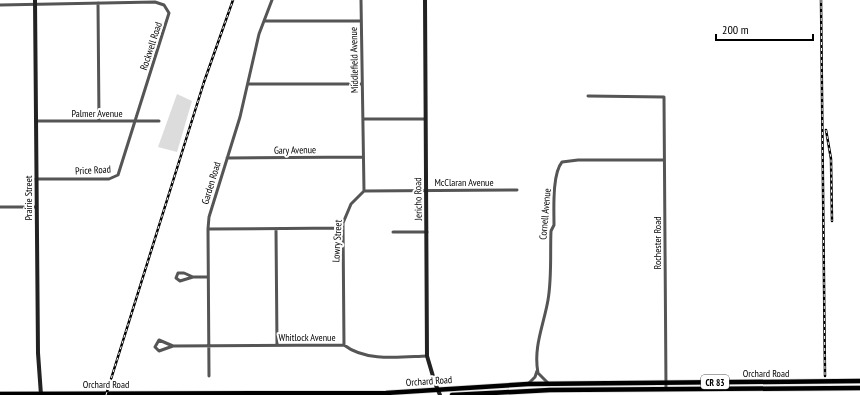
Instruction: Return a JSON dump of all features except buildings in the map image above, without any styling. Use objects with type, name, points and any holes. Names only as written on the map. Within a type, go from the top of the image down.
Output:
[{"type":"main road","name":"Orchard Road","points":[[0,394],[371,393],[528,384],[860,381]]},
{"type":"main road","name":"Orchard Road","points":[[452,395],[550,390],[860,388]]},
{"type":"street","name":"Garden Road","points":[[209,376],[209,217],[248,84],[259,34],[272,0]]},
{"type":"street","name":"Middlefield Avenue","points":[[361,0],[363,119]]},
{"type":"street","name":"Jericho Road","points":[[425,0],[427,356],[440,395]]},
{"type":"street","name":"Rockwell Road","points":[[0,5],[35,2],[155,2],[164,5],[169,13],[136,121]]},
{"type":"street","name":"Prairie Street","points":[[35,2],[38,354],[41,394]]},
{"type":"street","points":[[98,3],[99,121]]},
{"type":"street","points":[[264,21],[361,21]]},
{"type":"street","points":[[248,84],[362,84]]},
{"type":"street","name":"Rochester Road","points":[[588,96],[664,97],[666,389]]},
{"type":"street","points":[[364,191],[363,119],[426,119]]},
{"type":"street","name":"Palmer Avenue","points":[[36,121],[159,121]]},
{"type":"street","name":"Price Road","points":[[36,179],[109,179],[116,177],[120,172],[136,121]]},
{"type":"street","name":"Gary Avenue","points":[[227,158],[363,157]]},
{"type":"street","name":"Cornell Avenue","points":[[528,384],[535,377],[537,370],[539,335],[549,290],[551,231],[554,225],[556,175],[558,166],[562,162],[578,160],[664,160]]},
{"type":"street","name":"McClaran Avenue","points":[[364,191],[517,190]]},
{"type":"street","name":"Lowry Street","points":[[344,345],[343,228],[346,215],[351,204],[364,191]]},
{"type":"street","points":[[0,207],[36,207]]},
{"type":"street","points":[[208,229],[343,228]]},
{"type":"street","points":[[276,229],[277,345]]},
{"type":"street","points":[[393,232],[427,232]]},
{"type":"street","points":[[193,277],[181,273],[178,274],[176,278],[180,281],[193,277],[208,277]]},
{"type":"street","points":[[159,340],[172,346],[159,351],[155,347],[156,342],[159,340]]},
{"type":"street","name":"Whitlock Avenue","points":[[172,346],[344,345],[357,353],[370,356],[427,356]]},
{"type":"street","points":[[537,370],[539,376],[548,384]]},
{"type":"shaded area","points":[[177,94],[192,101],[177,152],[158,147]]},
{"type":"railway","points":[[106,395],[204,82],[233,0]]},
{"type":"railway","points":[[821,0],[825,376]]},
{"type":"railway","points":[[826,130],[831,159],[832,221]]}]
